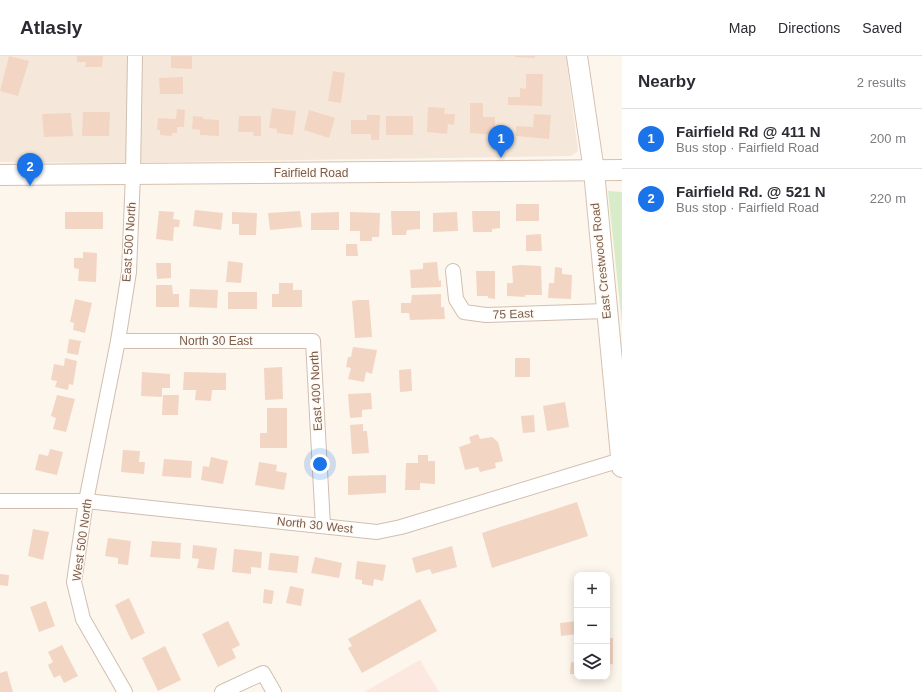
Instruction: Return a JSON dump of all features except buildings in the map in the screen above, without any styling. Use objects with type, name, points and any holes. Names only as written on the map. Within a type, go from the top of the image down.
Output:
[{"type":"street","name":"East 500 North","points":[[102,425],[129,272],[134,174],[135,56]]},
{"type":"street","name":"East Crestwood Road","points":[[577,56],[594,171],[606,311],[622,464]]},
{"type":"street","name":"Fairfield Road","points":[[0,175],[622,170]]},
{"type":"street","name":"75 East","points":[[453,271],[456,299],[464,312],[486,315],[606,311]]},
{"type":"street","name":"North 30 East","points":[[118,341],[314,341]]},
{"type":"street","name":"East 400 North","points":[[314,341],[322,526]]},
{"type":"street","name":"West 500 North","points":[[102,425],[86,501],[74,582],[83,619],[125,692]]},
{"type":"street","name":"North 30 West","points":[[0,501],[86,501],[377,532],[401,527],[622,464]]},
{"type":"street","points":[[222,692],[263,673],[274,692]]},
{"type":"shaded area","points":[[0,56],[566,56],[578,151],[571,156],[115,163],[0,162]]},
{"type":"shaded area","points":[[420,660],[439,692],[364,692]]},
{"type":"green space","points":[[608,191],[622,192],[622,324]]},
{"type":"place","name":"Fairfield Rd @ 411 N","points":[[501,158]]},
{"type":"place","name":"Fairfield Rd. @ 521 N","points":[[30,186]]}]
